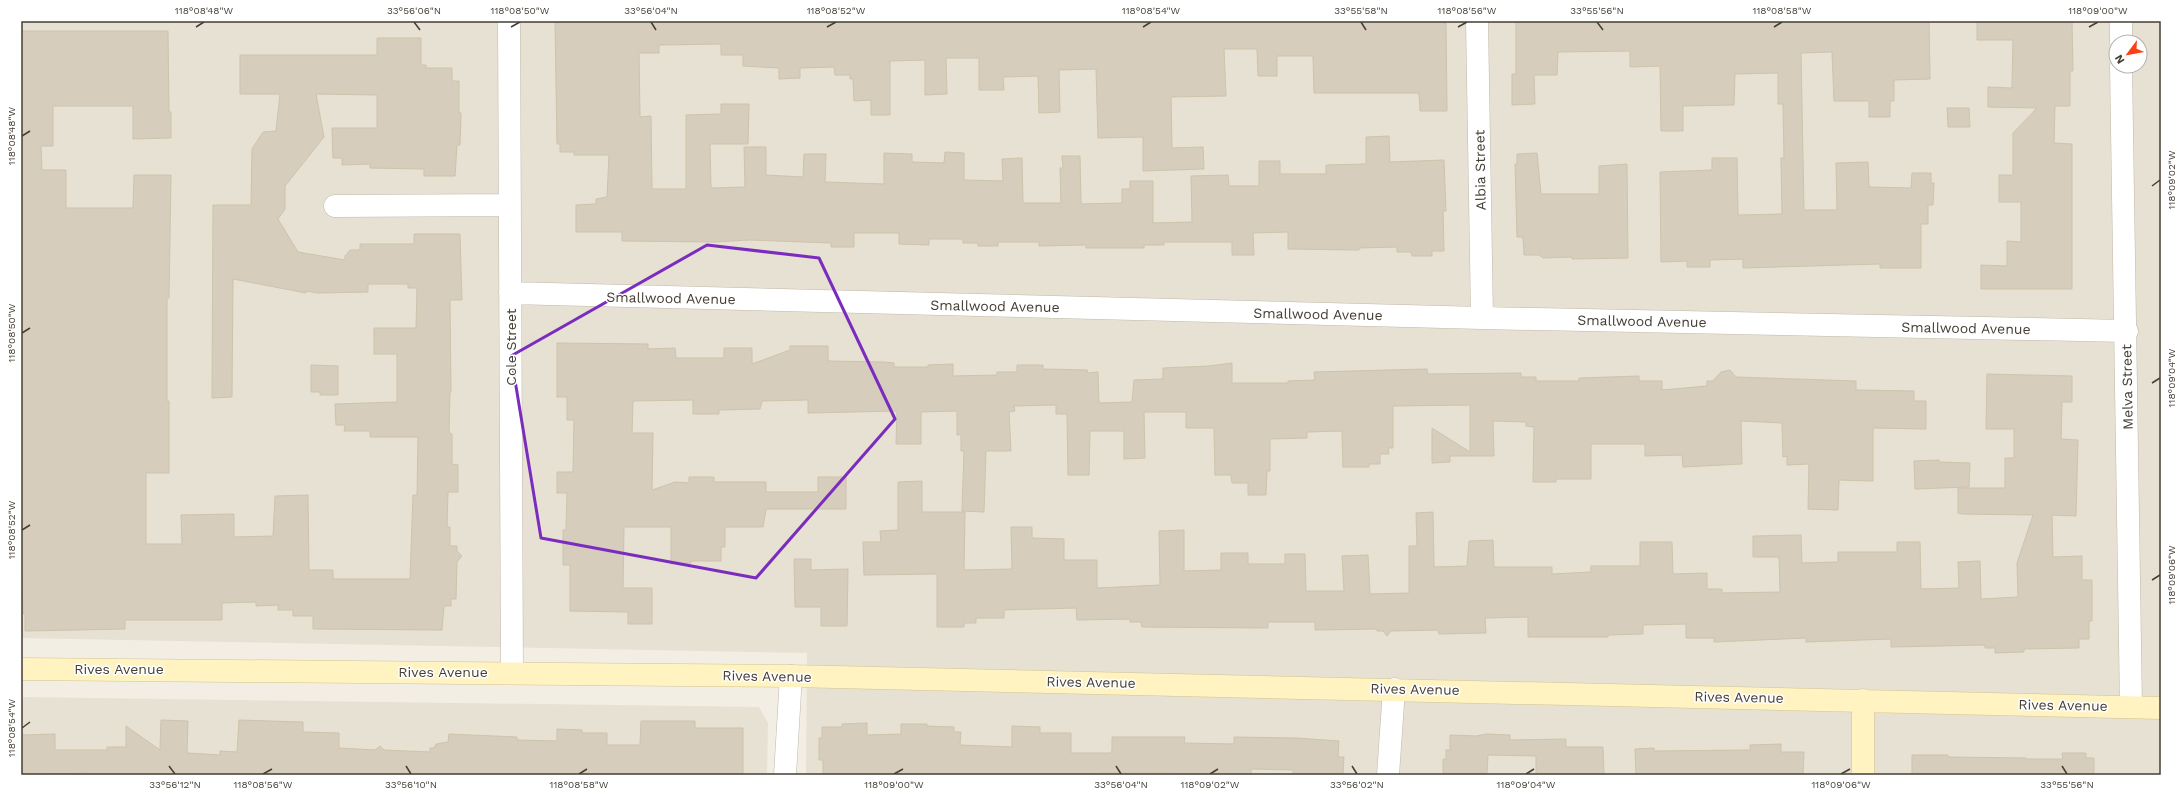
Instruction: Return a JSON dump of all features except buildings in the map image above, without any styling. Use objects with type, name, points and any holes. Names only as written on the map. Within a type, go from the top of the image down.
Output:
[{"type":"street","name":"Cole Street","points":[[508,21],[512,672]]},
{"type":"street","name":"Albia Street","points":[[1478,21],[1482,318]]},
{"type":"street","points":[[2120,21],[2121,34]]},
{"type":"street","name":"Melva Street","points":[[2121,74],[2127,331],[2131,707]]},
{"type":"street","points":[[335,206],[510,205]]},
{"type":"street","name":"Smallwood Avenue","points":[[510,293],[1482,318],[2127,331]]},
{"type":"street","name":"Rives Avenue","points":[[21,668],[791,676],[2161,708]]},
{"type":"street","points":[[785,775],[791,676]]},
{"type":"street","points":[[1388,775],[1394,689]]},
{"type":"street","points":[[1863,700],[1864,775]]},
{"type":"highlighted area","points":[[707,245],[819,258],[895,419],[756,578],[541,538],[511,356]]},
{"type":"shaded area","points":[[21,21],[2161,21],[2161,775],[806,775],[807,653],[21,638]]},
{"type":"shaded area","points":[[21,697],[759,707],[768,723],[767,775],[21,775]]}]
